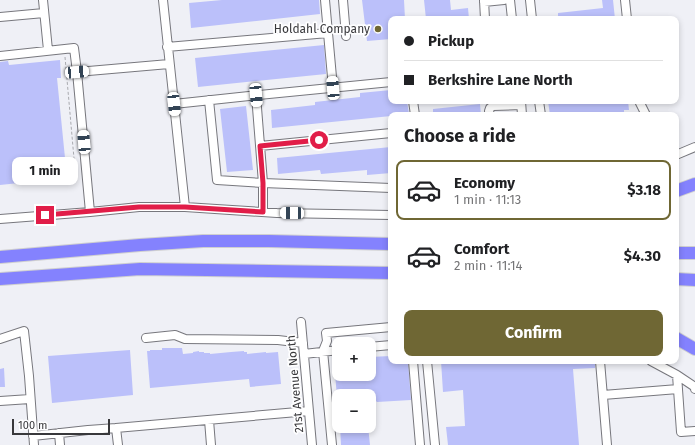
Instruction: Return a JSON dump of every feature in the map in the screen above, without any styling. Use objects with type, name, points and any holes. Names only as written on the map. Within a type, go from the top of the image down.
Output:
[{"type":"highway","points":[[679,190],[695,184]]},
{"type":"highway","points":[[0,257],[204,241],[388,244]]},
{"type":"highway","points":[[679,253],[695,253]]},
{"type":"highway","points":[[0,279],[140,269],[388,273]]},
{"type":"highway","points":[[679,279],[695,280]]},
{"type":"highway","points":[[679,340],[695,349]]},
{"type":"street","points":[[43,0],[48,50]]},
{"type":"street","points":[[163,0],[185,207]]},
{"type":"street","points":[[325,0],[333,88]]},
{"type":"street","points":[[343,0],[346,36]]},
{"type":"street","points":[[485,16],[484,1],[504,0]]},
{"type":"street","points":[[510,0],[512,16]]},
{"type":"street","points":[[530,0],[532,16]]},
{"type":"street","points":[[625,0],[627,16]]},
{"type":"street","points":[[0,17],[44,13]]},
{"type":"street","points":[[167,47],[328,33]]},
{"type":"street","points":[[0,56],[74,48],[90,212]]},
{"type":"street","points":[[77,72],[169,64]]},
{"type":"street","points":[[174,104],[388,82]]},
{"type":"street","points":[[256,95],[263,183],[263,212]]},
{"type":"street","points":[[208,100],[217,180],[388,188]]},
{"type":"street","points":[[489,112],[490,108],[493,106],[512,104]]},
{"type":"street","points":[[260,146],[388,133]]},
{"type":"street","points":[[679,154],[695,147]]},
{"type":"street","points":[[0,219],[139,207],[185,207],[263,212],[388,215]]},
{"type":"street","name":"21st Avenue North","points":[[301,322],[312,445]]},
{"type":"street","points":[[332,445],[323,351],[327,341],[326,333],[388,327]]},
{"type":"street","points":[[0,339],[24,331],[34,445]]},
{"type":"street","points":[[146,338],[175,335],[185,339],[278,340],[303,343]]},
{"type":"street","points":[[376,346],[388,345]]},
{"type":"street","points":[[304,354],[332,350]]},
{"type":"street","points":[[413,364],[420,445]]},
{"type":"street","points":[[427,364],[435,445]]},
{"type":"street","points":[[600,364],[607,445]]},
{"type":"street","points":[[657,364],[677,375],[695,387],[695,389]]},
{"type":"street","points":[[677,375],[681,432],[695,431]]},
{"type":"street","points":[[603,395],[678,389]]},
{"type":"street","points":[[0,401],[30,399]]},
{"type":"street","points":[[33,436],[309,411]]},
{"type":"street","points":[[209,420],[211,445]]},
{"type":"street","points":[[116,428],[118,445]]},
{"type":"street","points":[[59,433],[60,445]]},
{"type":"path","points":[[64,48],[76,180],[70,181]]},
{"type":"building","points":[[222,0],[319,0],[320,14],[191,28],[189,3]]},
{"type":"building","name":"Holdahl Company","points":[[362,0],[404,0],[405,16],[388,16],[388,39],[367,41]]},
{"type":"building","points":[[424,0],[450,0],[451,10],[468,8],[469,16],[426,16]]},
{"type":"building","points":[[602,0],[613,0],[615,16],[558,16],[558,13],[603,8]]},
{"type":"building","points":[[324,45],[326,74],[198,87],[195,58]]},
{"type":"building","points":[[60,60],[61,78],[57,78],[67,178],[0,185],[0,62],[8,61],[9,65]]},
{"type":"building","points":[[388,90],[388,104],[407,104],[409,112],[388,112],[388,116],[272,128],[271,110],[315,105],[315,102],[360,97],[360,93]]},
{"type":"building","points":[[480,104],[481,112],[433,112],[433,109]]},
{"type":"building","points":[[548,104],[628,104],[629,110],[624,110],[624,112],[550,112]]},
{"type":"building","points":[[246,106],[253,170],[227,172],[220,109]]},
{"type":"building","points":[[388,147],[388,173],[367,175],[367,170],[321,174],[320,170],[278,174],[277,158]]},
{"type":"building","points":[[162,348],[182,348],[183,354],[199,351],[210,354],[244,351],[247,352],[247,354],[278,352],[281,384],[250,387],[249,379],[150,388],[147,351],[162,350]]},
{"type":"building","points":[[130,350],[133,395],[52,403],[48,356]]},
{"type":"building","points":[[388,356],[388,364],[408,364],[411,400],[377,402],[376,389],[336,389],[336,381],[376,381],[376,357]]},
{"type":"building","points":[[441,364],[595,364],[595,368],[573,369],[579,445],[448,445],[446,427],[465,426],[463,390],[443,392]]},
{"type":"building","points":[[4,368],[5,387],[0,387],[0,369]]},
{"type":"building","points":[[340,433],[369,433],[370,445],[341,445]]},
{"type":"place","name":"Holdahl Company","points":[[378,29]]},
{"type":"route","points":[[45,215],[139,207],[185,207],[263,212],[263,183],[260,146],[319,140]]}]
